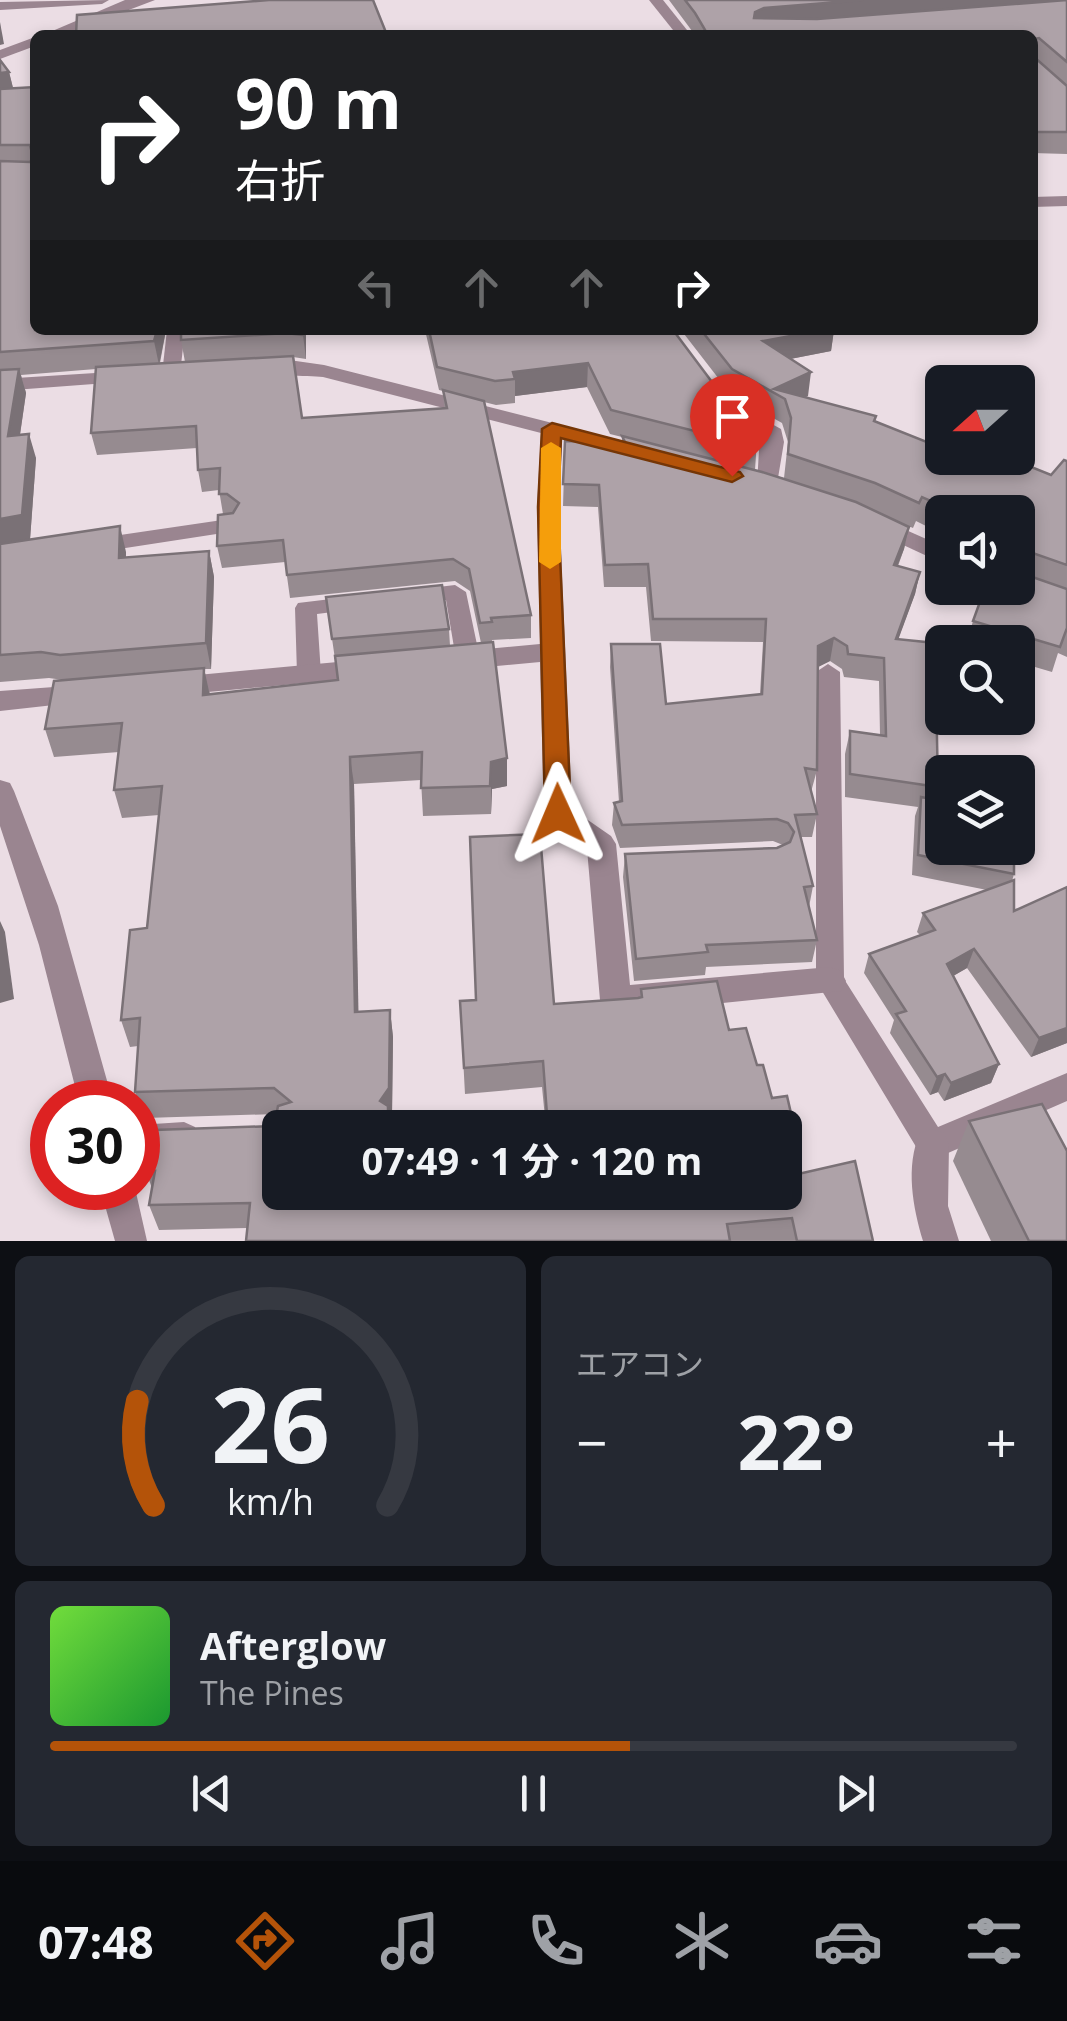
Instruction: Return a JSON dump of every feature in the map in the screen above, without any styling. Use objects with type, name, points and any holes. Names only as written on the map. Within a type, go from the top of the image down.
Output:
[{"type":"street","points":[[0,6],[102,0]]},
{"type":"street","points":[[61,30],[128,1],[148,0]]},
{"type":"street","points":[[656,0],[680,30]]},
{"type":"street","points":[[0,55],[30,43]]},
{"type":"street","points":[[1038,202],[1067,201]]},
{"type":"street","points":[[230,370],[289,366],[324,371],[660,457]]},
{"type":"street","points":[[0,386],[181,373]]},
{"type":"street","points":[[720,400],[770,429],[773,442],[769,486]]},
{"type":"street","points":[[552,429],[548,507],[558,814],[600,844],[612,863],[616,1000],[830,981]]},
{"type":"street","points":[[861,516],[925,547]]},
{"type":"street","points":[[458,660],[554,652]]},
{"type":"street","points":[[154,688],[389,666]]},
{"type":"street","points":[[0,701],[116,691]]},
{"type":"street","points":[[0,791],[38,889],[90,1080]]},
{"type":"street","points":[[932,1145],[930,1206],[940,1241]]},
{"type":"street","points":[[122,1210],[128,1240]]},
{"type":"lane","points":[[177,335],[181,373]]},
{"type":"lane","points":[[76,549],[228,526]]},
{"type":"lane","points":[[309,674],[306,608],[456,592],[458,660]]},
{"type":"lane","points":[[828,672],[830,981],[932,1145],[1067,1087]]},
{"type":"lane","points":[[160,1138],[209,1136]]},
{"type":"building","points":[[269,0],[373,0],[385,30],[76,30],[77,15]]},
{"type":"building","points":[[685,0],[863,0],[764,8],[755,12],[754,18],[817,19],[1067,0],[1067,62],[1038,38],[1038,30],[705,30]]},
{"type":"building","points":[[1038,61],[1067,86],[1067,132],[1038,132]]},
{"type":"building","points":[[30,87],[30,145],[0,145],[0,89]]},
{"type":"building","points":[[0,161],[30,162],[30,335],[156,335],[154,341],[0,352]]},
{"type":"building","points":[[181,335],[256,335],[181,340]]},
{"type":"building","points":[[430,335],[677,335],[712,382],[759,410],[758,447],[611,410],[588,363],[513,372],[515,379],[495,381],[437,367]]},
{"type":"building","points":[[705,335],[796,335],[763,341],[811,372],[774,389],[876,416],[874,421],[925,441],[925,475],[1035,475],[1035,469],[1051,475],[1067,461],[1067,565],[1035,554],[1035,495],[925,495],[919,503],[875,483],[788,454],[791,418],[785,399],[732,369]]},
{"type":"building","points":[[293,356],[302,418],[447,408],[443,390],[484,401],[531,615],[491,618],[492,622],[480,623],[469,569],[453,559],[287,575],[283,540],[217,546],[218,515],[233,513],[239,503],[227,494],[219,494],[220,468],[198,470],[196,426],[91,433],[96,367]]},
{"type":"building","points":[[19,369],[8,436],[29,434],[22,515],[0,519],[0,370]]},
{"type":"building","points":[[622,436],[762,472],[856,502],[909,527],[894,565],[920,572],[896,639],[925,642],[925,735],[937,735],[937,755],[925,755],[925,785],[850,774],[850,731],[886,736],[884,658],[848,654],[847,646],[834,638],[818,646],[817,770],[805,768],[817,814],[795,815],[813,886],[804,887],[817,940],[706,945],[708,952],[636,959],[625,854],[777,848],[790,842],[794,832],[788,823],[777,819],[622,825],[614,803],[622,801],[611,644],[660,644],[666,704],[762,694],[766,619],[653,619],[648,564],[605,565],[599,485],[563,484],[565,441],[625,442]]},
{"type":"building","points":[[120,526],[119,558],[209,551],[206,643],[60,655],[0,655],[0,544]]},
{"type":"building","points":[[1035,578],[1067,589],[1067,628],[1060,647],[1035,640],[1035,625],[986,625],[973,621],[979,605],[1035,605]]},
{"type":"building","points":[[442,585],[449,629],[332,639],[326,597]]},
{"type":"building","points":[[493,642],[507,758],[491,762],[490,786],[421,788],[422,752],[350,757],[355,1012],[390,1010],[389,1088],[380,1101],[388,1110],[277,1110],[278,1106],[291,1102],[274,1088],[160,1091],[160,1080],[136,1080],[140,1018],[121,1020],[130,930],[147,928],[162,786],[114,790],[122,723],[45,729],[54,681],[204,668],[203,695],[338,680],[335,656]]},
{"type":"building","points":[[921,797],[925,798],[925,856],[918,855]]},
{"type":"building","points":[[540,834],[554,1004],[638,998],[642,997],[641,989],[717,981],[729,1030],[746,1028],[757,1065],[763,1065],[772,1098],[787,1096],[790,1110],[547,1110],[543,1061],[464,1068],[460,1001],[476,1000],[470,837]]},
{"type":"building","points":[[969,865],[1014,865],[1014,874]]},
{"type":"building","points":[[1014,880],[1014,911],[1067,887],[1067,1028],[1039,1038],[974,949],[947,964],[999,1064],[951,1083],[945,1074],[937,1077],[896,1014],[906,1011],[869,954],[935,930],[923,913]]},
{"type":"building","points":[[1042,1104],[1067,1151],[1067,1241],[1029,1241],[969,1121]]},
{"type":"building","points":[[262,1126],[262,1210],[802,1210],[802,1173],[855,1161],[873,1241],[797,1241],[792,1218],[727,1224],[730,1241],[246,1241],[250,1203],[160,1205],[160,1130]]},
{"type":"slow traffic","points":[[550,562],[551,448]]},
{"type":"route","points":[[558,814],[548,507],[552,429],[732,476]]}]
